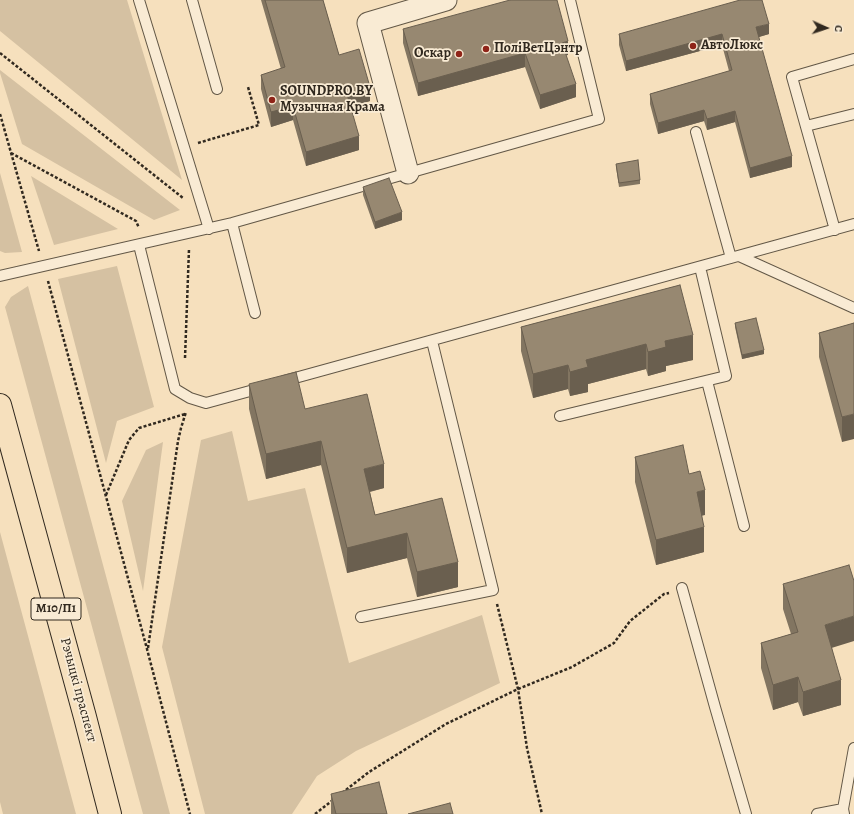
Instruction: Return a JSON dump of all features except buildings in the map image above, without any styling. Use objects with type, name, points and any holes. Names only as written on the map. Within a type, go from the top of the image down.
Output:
[{"type":"main road","name":"Рэчыцкі праспект","points":[[0,405],[86,717],[110,814]]},
{"type":"street","points":[[408,173],[368,23],[446,0]]},
{"type":"lane","points":[[139,0],[209,229]]},
{"type":"lane","points":[[192,0],[217,89]]},
{"type":"lane","points":[[0,276],[232,223],[599,119],[570,0]]},
{"type":"lane","points":[[835,230],[792,77],[854,59]]},
{"type":"lane","points":[[806,126],[854,114]]},
{"type":"lane","points":[[696,132],[735,257],[854,308]]},
{"type":"lane","points":[[232,223],[255,313]]},
{"type":"lane","points":[[138,245],[175,388],[190,398],[206,403],[854,224]]},
{"type":"lane","points":[[560,416],[726,376],[700,267]]},
{"type":"lane","points":[[361,617],[493,590],[432,341]]},
{"type":"lane","points":[[707,381],[744,526]]},
{"type":"lane","points":[[682,588],[746,814]]},
{"type":"lane","points":[[817,814],[843,811],[854,748]]},
{"type":"path","points":[[0,53],[205,215]]},
{"type":"path","points":[[184,146],[259,125],[248,87]]},
{"type":"path","points":[[0,114],[44,266],[190,814]]},
{"type":"path","points":[[185,361],[190,233]]},
{"type":"path","points":[[147,649],[178,441],[190,398]]},
{"type":"path","points":[[106,495],[129,440],[139,428],[185,414]]},
{"type":"path","points":[[315,814],[369,772],[446,724],[518,689],[572,667],[614,643],[630,621],[664,594],[682,588]]},
{"type":"path","points":[[493,590],[518,689],[527,748],[542,814]]},
{"type":"shaded area","points":[[0,0],[127,0],[182,180],[0,31]]},
{"type":"shaded area","points":[[0,70],[180,210],[154,220],[22,144]]},
{"type":"shaded area","points":[[0,173],[22,252],[5,253],[0,251]]},
{"type":"shaded area","points":[[31,176],[118,229],[54,245]]},
{"type":"shaded area","points":[[117,266],[154,407],[117,421],[106,463],[58,279]]},
{"type":"shaded area","points":[[28,286],[170,814],[143,814],[5,307],[11,297]]},
{"type":"shaded area","points":[[232,431],[248,501],[305,488],[349,663],[482,615],[500,683],[356,751],[317,776],[292,814],[205,814],[162,647],[201,440]]},
{"type":"shaded area","points":[[163,442],[143,591],[122,501],[146,450]]},
{"type":"shaded area","points":[[0,532],[76,814],[3,814],[0,802]]},
{"type":"place","name":"АвтоЛюкс","points":[[693,46]]},
{"type":"place","name":"ПоліВетЦэнтр","points":[[486,49]]},
{"type":"place","name":"Оскар","points":[[459,54]]},
{"type":"place","name":"SOUNDPRO.BY Музычная Крама","points":[[272,100]]}]
